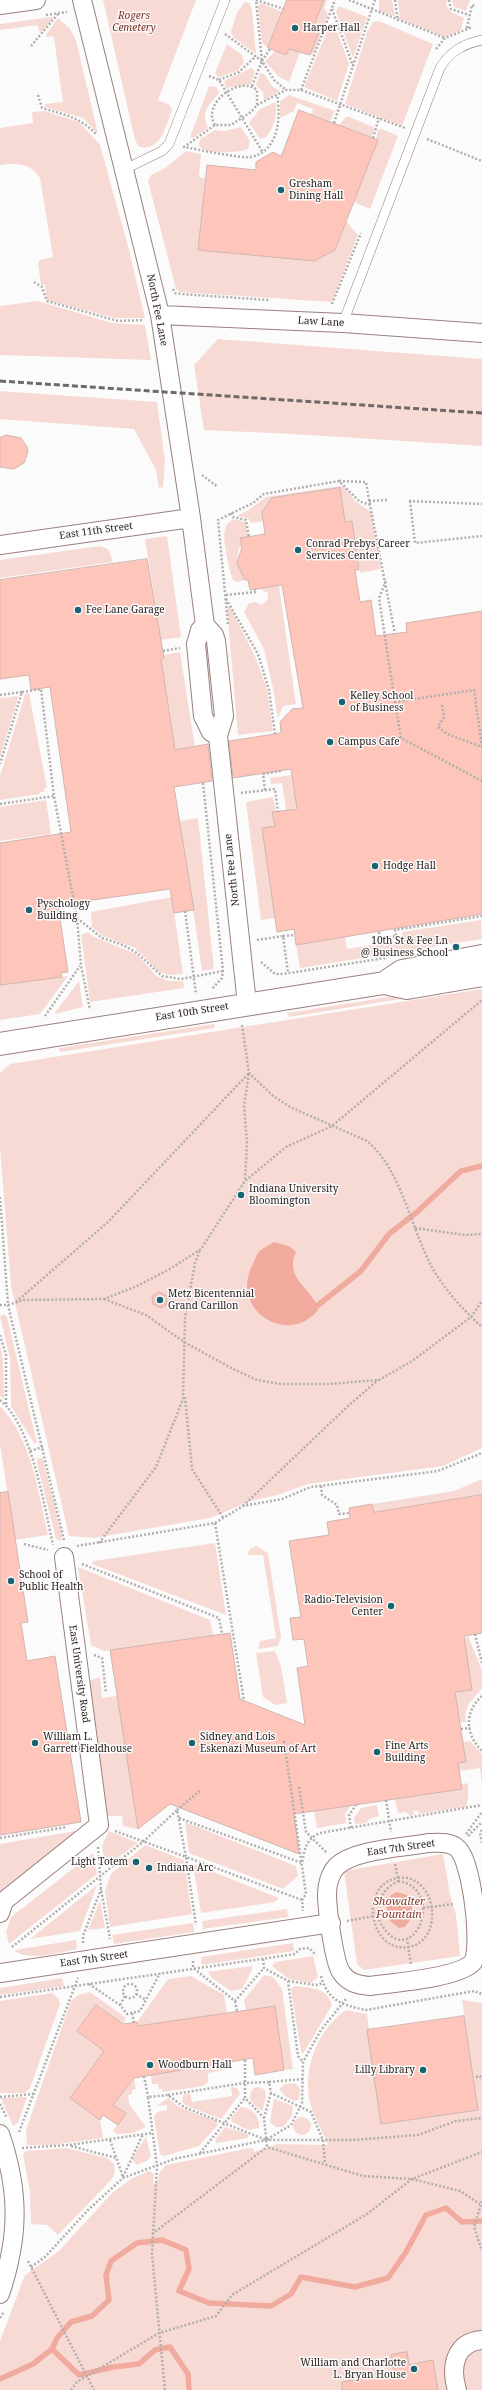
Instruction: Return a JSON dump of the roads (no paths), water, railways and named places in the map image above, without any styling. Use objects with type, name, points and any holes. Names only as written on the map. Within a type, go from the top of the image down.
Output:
[{"type":"street","points":[[0,5],[36,0]]},
{"type":"street","name":"North Fee Lane","points":[[82,0],[125,169],[191,518],[205,625],[214,635],[216,641],[224,716],[218,736],[246,1004]]},
{"type":"street","name":"Law Lane","points":[[153,318],[344,323],[482,333]]},
{"type":"street","name":"East 11th Street","points":[[0,545],[191,518]]},
{"type":"street","name":"East 10th Street","points":[[384,983],[402,971],[482,956]]},
{"type":"street","name":"East 10th Street","points":[[0,1044],[384,983],[407,988],[482,975]]},
{"type":"street","name":"East University Road","points":[[0,1913],[4,1901],[99,1825],[68,1550]]},
{"type":"street","name":"East 7th Street","points":[[444,1842],[457,1848],[463,1856],[468,1869],[478,1935],[478,1949],[473,1962],[464,1969],[451,1974],[370,1986],[357,1985],[341,1972],[336,1961],[331,1923],[327,1894],[329,1879],[336,1867],[345,1859],[358,1855],[428,1843],[444,1842]]},
{"type":"street","name":"East 7th Street","points":[[0,1973],[331,1923]]},
{"type":"street","points":[[0,2294],[13,2250],[16,2206],[14,2185],[3,2142]]},
{"type":"street","points":[[457,2390],[454,2376],[454,2360],[460,2349],[469,2343],[482,2340]]},
{"type":"lane","points":[[125,169],[162,151],[169,144],[225,0]]},
{"type":"lane","points":[[344,323],[444,62],[460,47],[482,40]]},
{"type":"water","points":[[274,1242],[289,1246],[296,1252],[293,1261],[296,1277],[316,1303],[318,1310],[306,1321],[292,1325],[278,1324],[266,1318],[255,1309],[249,1297],[247,1282],[256,1257],[260,1251]]},
{"type":"water","name":"Showalter Fountain","points":[[397,1892],[407,1895],[412,1904],[412,1917],[405,1927],[399,1928],[390,1921],[386,1904],[391,1895]]},
{"type":"waterway","points":[[317,1306],[361,1271],[389,1234],[417,1212],[461,1171],[482,1166]]},
{"type":"waterway","points":[[0,2379],[33,2364],[52,2349],[57,2338],[71,2322],[92,2316],[109,2300],[106,2275],[111,2261],[137,2243],[162,2240],[186,2250],[189,2269],[179,2291],[209,2303],[271,2306],[291,2294],[301,2277],[355,2287],[388,2278],[406,2252],[426,2215],[446,2208],[462,2222],[482,2221]]},
{"type":"waterway","points":[[52,2349],[79,2375],[113,2367],[139,2364],[155,2350],[170,2347],[188,2374],[189,2390]]},
{"type":"railway","points":[[0,381],[482,413]]},
{"type":"place","name":"Harper Hall","points":[[295,28]]},
{"type":"place","name":"Gresham Dining Hall","points":[[281,190]]},
{"type":"place","name":"Conrad Prebys Career Services Center","points":[[298,550]]},
{"type":"place","name":"Fee Lane Garage","points":[[78,610]]},
{"type":"place","name":"Kelley School of Business","points":[[342,702]]},
{"type":"place","name":"Campus Cafe","points":[[330,742]]},
{"type":"place","name":"Hodge Hall","points":[[375,866]]},
{"type":"place","name":"Pyschology Building","points":[[29,910]]},
{"type":"place","name":"10th St & Fee Ln @ Business School","points":[[456,947]]},
{"type":"place","name":"Indiana University Bloomington","points":[[241,1195]]},
{"type":"place","name":"Metz Bicentennial Grand Carillon","points":[[160,1300]]},
{"type":"place","name":"School of Public Health","points":[[11,1581]]},
{"type":"place","name":"Radio-Television Center","points":[[391,1606]]},
{"type":"place","name":"William L. Garrett Fieldhouse","points":[[35,1743]]},
{"type":"place","name":"Sidney and Lois Eskenazi Museum of Art","points":[[192,1743]]},
{"type":"place","name":"Fine Arts Building","points":[[377,1752]]},
{"type":"place","name":"Light Totem","points":[[136,1862]]},
{"type":"place","name":"Indiana Arc","points":[[149,1868]]},
{"type":"place","name":"Woodburn Hall","points":[[150,2065]]},
{"type":"place","name":"Lilly Library","points":[[423,2070]]},
{"type":"place","name":"William and Charlotte L. Bryan House","points":[[414,2369]]},
{"type":"park label","name":"Rogers Cemetery","points":[[134,22]]}]
